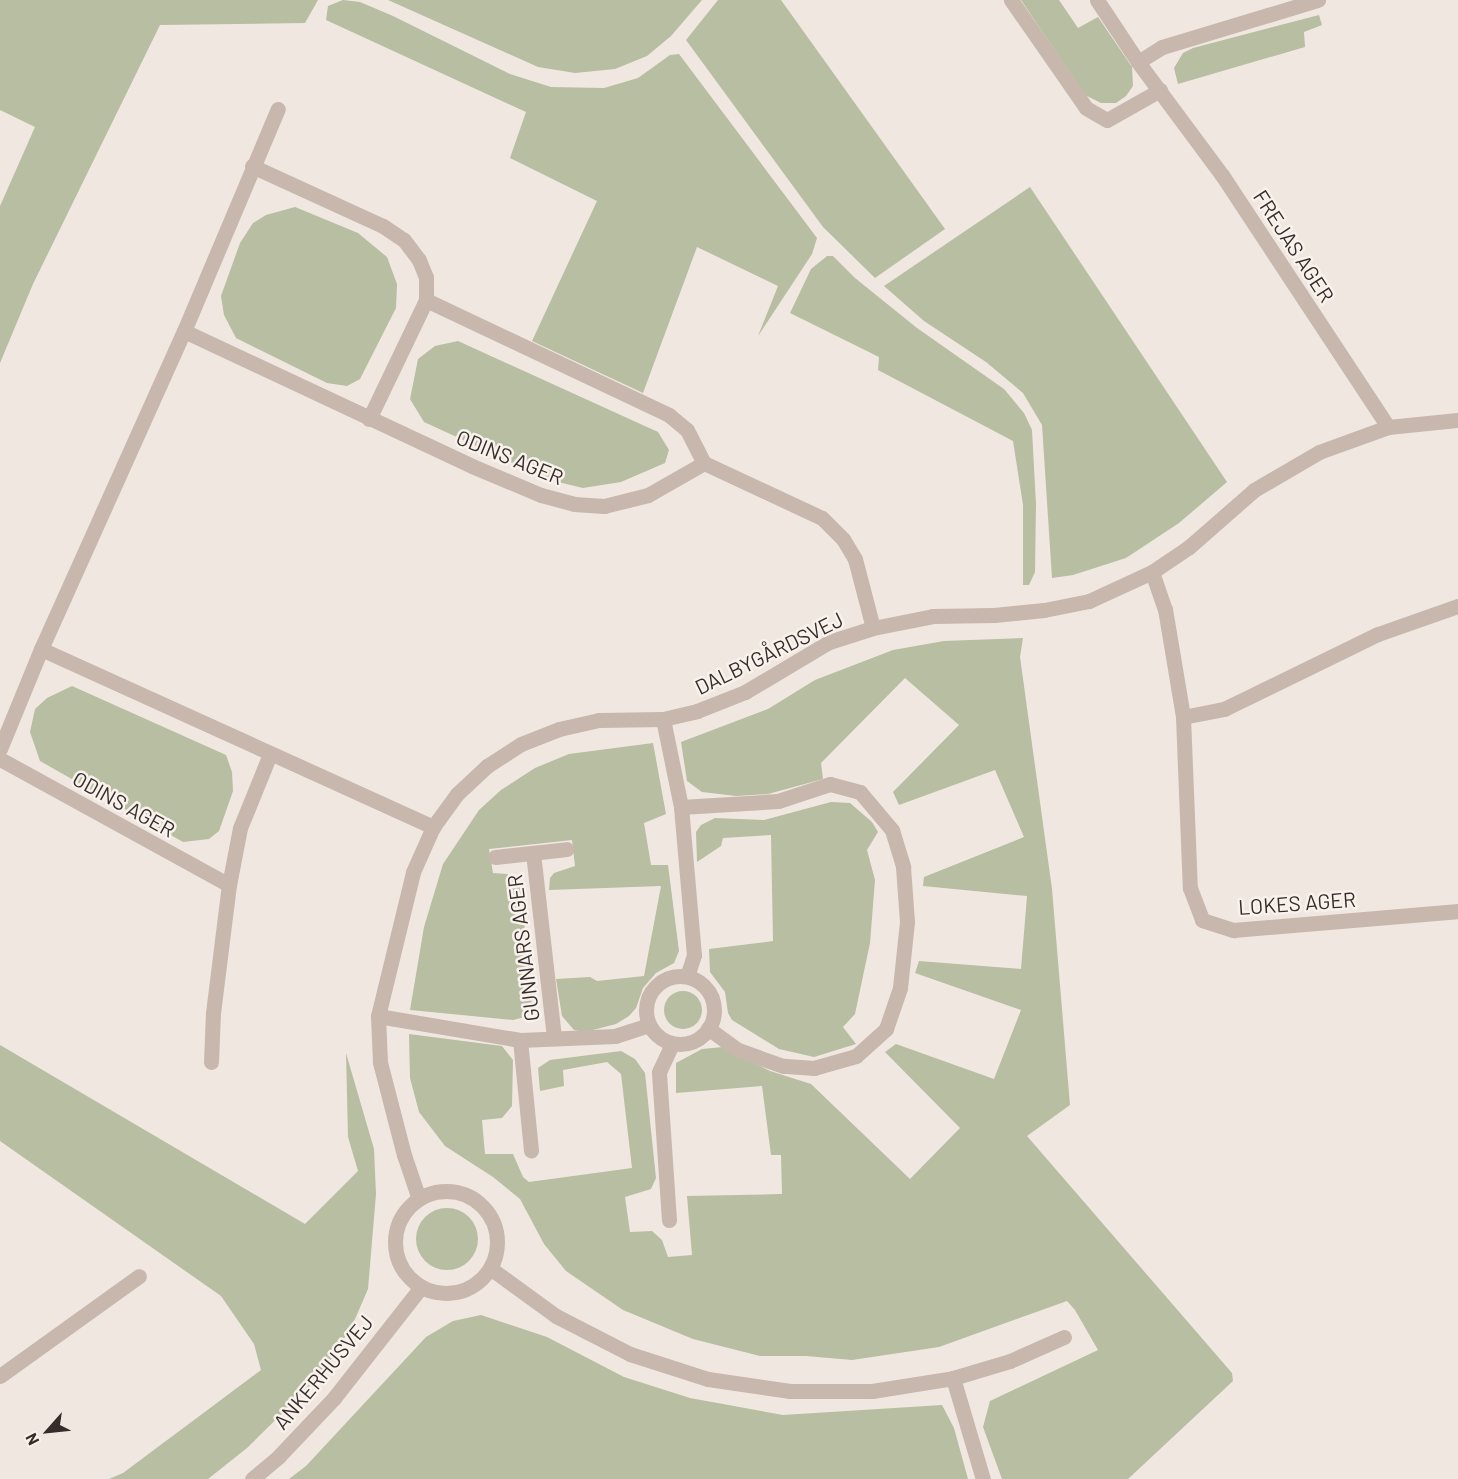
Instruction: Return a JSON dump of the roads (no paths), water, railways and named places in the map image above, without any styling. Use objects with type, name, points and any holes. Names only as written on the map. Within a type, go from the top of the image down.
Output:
[{"type":"street","points":[[1011,0],[1086,108],[1107,120],[1160,90]]},
{"type":"street","name":"FREJAS AGER","points":[[1097,0],[1138,62],[1222,175],[1389,428]]},
{"type":"street","points":[[1138,62],[1162,48],[1318,0]]},
{"type":"street","points":[[0,749],[41,649],[184,331],[278,109]]},
{"type":"street","points":[[252,166],[383,226],[404,240],[419,260],[426,277],[426,300],[369,418]]},
{"type":"street","points":[[426,300],[669,415],[687,430],[704,463],[822,518],[843,539],[855,559],[873,628]]},
{"type":"street","name":"ODINS AGER","points":[[184,331],[369,418],[541,495],[574,504],[604,506],[638,498],[704,463]]},
{"type":"street","name":"DALBYGÅRDSVEJ","points":[[419,1199],[404,1155],[380,1062],[378,1016],[413,872],[433,827],[464,787],[487,766],[521,744],[559,729],[599,720],[663,719],[697,711],[745,692],[829,642],[873,628],[933,616],[994,615],[1044,610],[1089,601],[1152,572],[1189,547],[1254,490],[1319,452],[1389,428],[1458,420]]},
{"type":"street","name":"LOKES AGER","points":[[1152,572],[1165,609],[1183,717],[1190,888],[1202,920],[1233,930],[1458,911]]},
{"type":"street","points":[[1183,717],[1224,709],[1378,634],[1458,606]]},
{"type":"street","points":[[41,649],[433,827]]},
{"type":"street","points":[[663,719],[681,807],[694,955],[687,976]]},
{"type":"street","points":[[211,1062],[213,1013],[229,885],[240,828],[270,754]]},
{"type":"street","name":"ODINS AGER","points":[[0,759],[229,885]]},
{"type":"street","points":[[681,807],[778,801],[830,784],[860,792],[892,830],[903,867],[907,922],[900,988],[886,1029],[856,1056],[814,1068],[783,1066],[738,1050],[708,1028]]},
{"type":"street","name":"GUNNARS AGER","points":[[495,857],[567,849]]},
{"type":"street","name":"GUNNARS AGER","points":[[533,853],[554,1038]]},
{"type":"street","points":[[675,976],[687,976],[698,980],[714,999],[714,1018],[702,1037],[688,1044],[672,1044],[661,1039],[649,1025],[646,1007],[655,986],[675,976]]},
{"type":"street","name":"GUNNARS AGER","points":[[378,1016],[520,1040],[615,1036],[649,1025]]},
{"type":"street","name":"GUNNARS AGER","points":[[520,1040],[531,1150]]},
{"type":"street","points":[[669,1220],[659,1072],[672,1044]]},
{"type":"street","points":[[434,1192],[452,1192],[468,1196],[482,1206],[491,1220],[496,1236],[496,1252],[490,1268],[480,1280],[466,1289],[451,1293],[435,1292],[421,1287],[400,1265],[395,1243],[400,1221],[419,1199],[434,1192]]},
{"type":"street","points":[[490,1268],[556,1316],[630,1354],[708,1379],[789,1392],[872,1392],[953,1378],[1010,1361],[1064,1337]]},
{"type":"street","points":[[0,1376],[139,1276]]},
{"type":"street","name":"ANKERHUSVEJ","points":[[252,1479],[279,1456],[334,1398],[421,1287]]},
{"type":"street","points":[[953,1378],[983,1479]]}]
